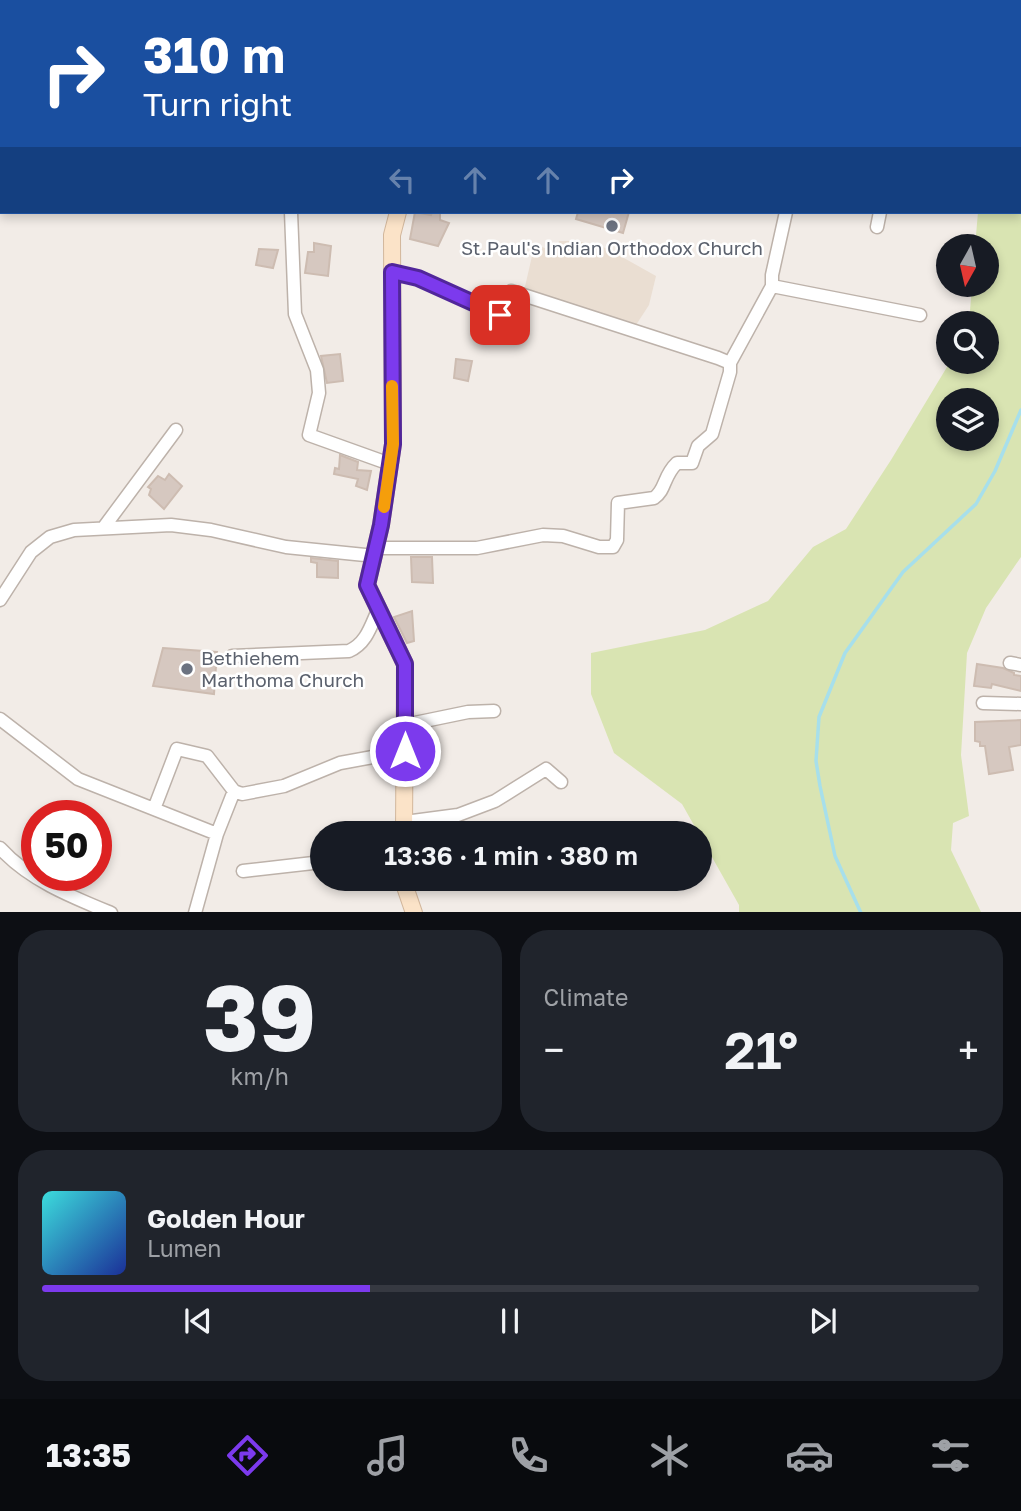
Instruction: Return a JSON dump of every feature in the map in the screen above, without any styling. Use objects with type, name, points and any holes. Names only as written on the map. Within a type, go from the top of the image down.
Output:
[{"type":"main road","points":[[397,214],[392,235],[393,444],[376,552],[367,585],[405,664],[404,821]]},
{"type":"main road","points":[[407,891],[414,912]]},
{"type":"street","points":[[291,214],[295,314],[317,370],[319,393],[309,435],[390,464]]},
{"type":"street","points":[[0,600],[31,552],[50,537],[74,530],[104,527],[140,525],[198,528],[286,547],[376,552],[477,548],[543,535],[576,538],[599,547],[613,547],[617,540],[618,503],[648,500],[660,494],[666,474],[677,463],[692,463],[698,446],[712,434],[724,398],[730,363],[772,286],[786,214]]},
{"type":"street","points":[[877,228],[880,214]]},
{"type":"street","points":[[392,272],[418,278],[500,315],[510,291],[730,363]]},
{"type":"street","points":[[772,286],[920,315]]},
{"type":"street","points":[[104,527],[176,430]]},
{"type":"street","points":[[232,656],[349,651],[356,648],[368,634],[379,608]]},
{"type":"street","points":[[983,703],[1021,704]]},
{"type":"street","points":[[405,725],[468,712],[494,711]]},
{"type":"street","points":[[0,719],[67,773],[217,834]]},
{"type":"street","points":[[154,809],[177,749],[207,756],[234,791],[242,794],[284,786],[340,762],[405,751]]},
{"type":"street","points":[[433,821],[495,801],[546,769],[561,782]]},
{"type":"street","points":[[195,912],[217,834],[234,791]]},
{"type":"street","points":[[0,848],[40,879],[71,897],[111,912]]},
{"type":"street","points":[[243,871],[310,863]]},
{"type":"shaded area","points":[[559,241],[577,241],[606,248],[656,276],[649,305],[636,325],[524,291],[532,256],[542,247],[556,252]]},
{"type":"green space","points":[[978,214],[1021,214],[1021,557],[986,608],[967,653],[961,755],[969,816],[953,823],[951,850],[981,912],[739,912],[739,905],[712,857],[712,821],[692,821],[682,804],[614,753],[591,694],[591,653],[705,630],[768,601],[813,547],[846,529],[943,374],[999,374],[999,311],[970,311],[971,298],[999,298],[999,234],[976,234]]},
{"type":"building","points":[[415,214],[440,214],[440,220],[449,223],[438,246],[410,239]]},
{"type":"building","name":"St.Paul's Indian Orthodox Church","points":[[577,214],[628,214],[623,233],[576,219]]},
{"type":"building","points":[[314,243],[331,246],[328,276],[305,273],[308,252],[314,252]]},
{"type":"building","points":[[259,249],[278,250],[273,268],[256,265]]},
{"type":"building","points":[[340,354],[343,381],[327,383],[321,356]]},
{"type":"building","points":[[456,359],[472,361],[468,381],[454,378]]},
{"type":"building","points":[[340,455],[358,462],[357,470],[371,471],[367,490],[356,486],[358,479],[334,474],[335,468],[339,469]]},
{"type":"building","points":[[169,474],[182,486],[164,509],[149,495],[151,489],[148,487],[158,476],[165,480]]},
{"type":"building","points":[[411,557],[432,557],[433,583],[412,582]]},
{"type":"building","points":[[311,558],[338,561],[338,578],[317,577],[317,563],[311,562]]},
{"type":"building","points":[[412,611],[414,641],[407,643],[394,617]]},
{"type":"building","name":"Bethiehem Marthoma Church","points":[[163,648],[217,652],[214,694],[153,686]]},
{"type":"building","points":[[977,664],[1003,668],[1021,676],[1021,691],[992,684],[991,688],[974,686]]},
{"type":"building","points":[[1021,720],[1021,745],[1009,747],[1013,770],[989,774],[985,746],[980,746],[980,742],[975,741],[975,722]]},
{"type":"waterway","points":[[861,912],[835,856],[820,786],[816,761],[819,717],[845,653],[903,572],[976,504],[995,471],[1021,410]]},
{"type":"slow traffic","points":[[384,507],[393,444],[392,386]]},
{"type":"place","name":"St.Paul's Indian Orthodox Church","points":[[612,226]]},
{"type":"place","name":"Bethiehem Marthoma Church","points":[[187,669]]},
{"type":"route","points":[[405,751],[405,664],[367,585],[377,548],[393,444],[392,272],[418,278],[500,315]]}]
